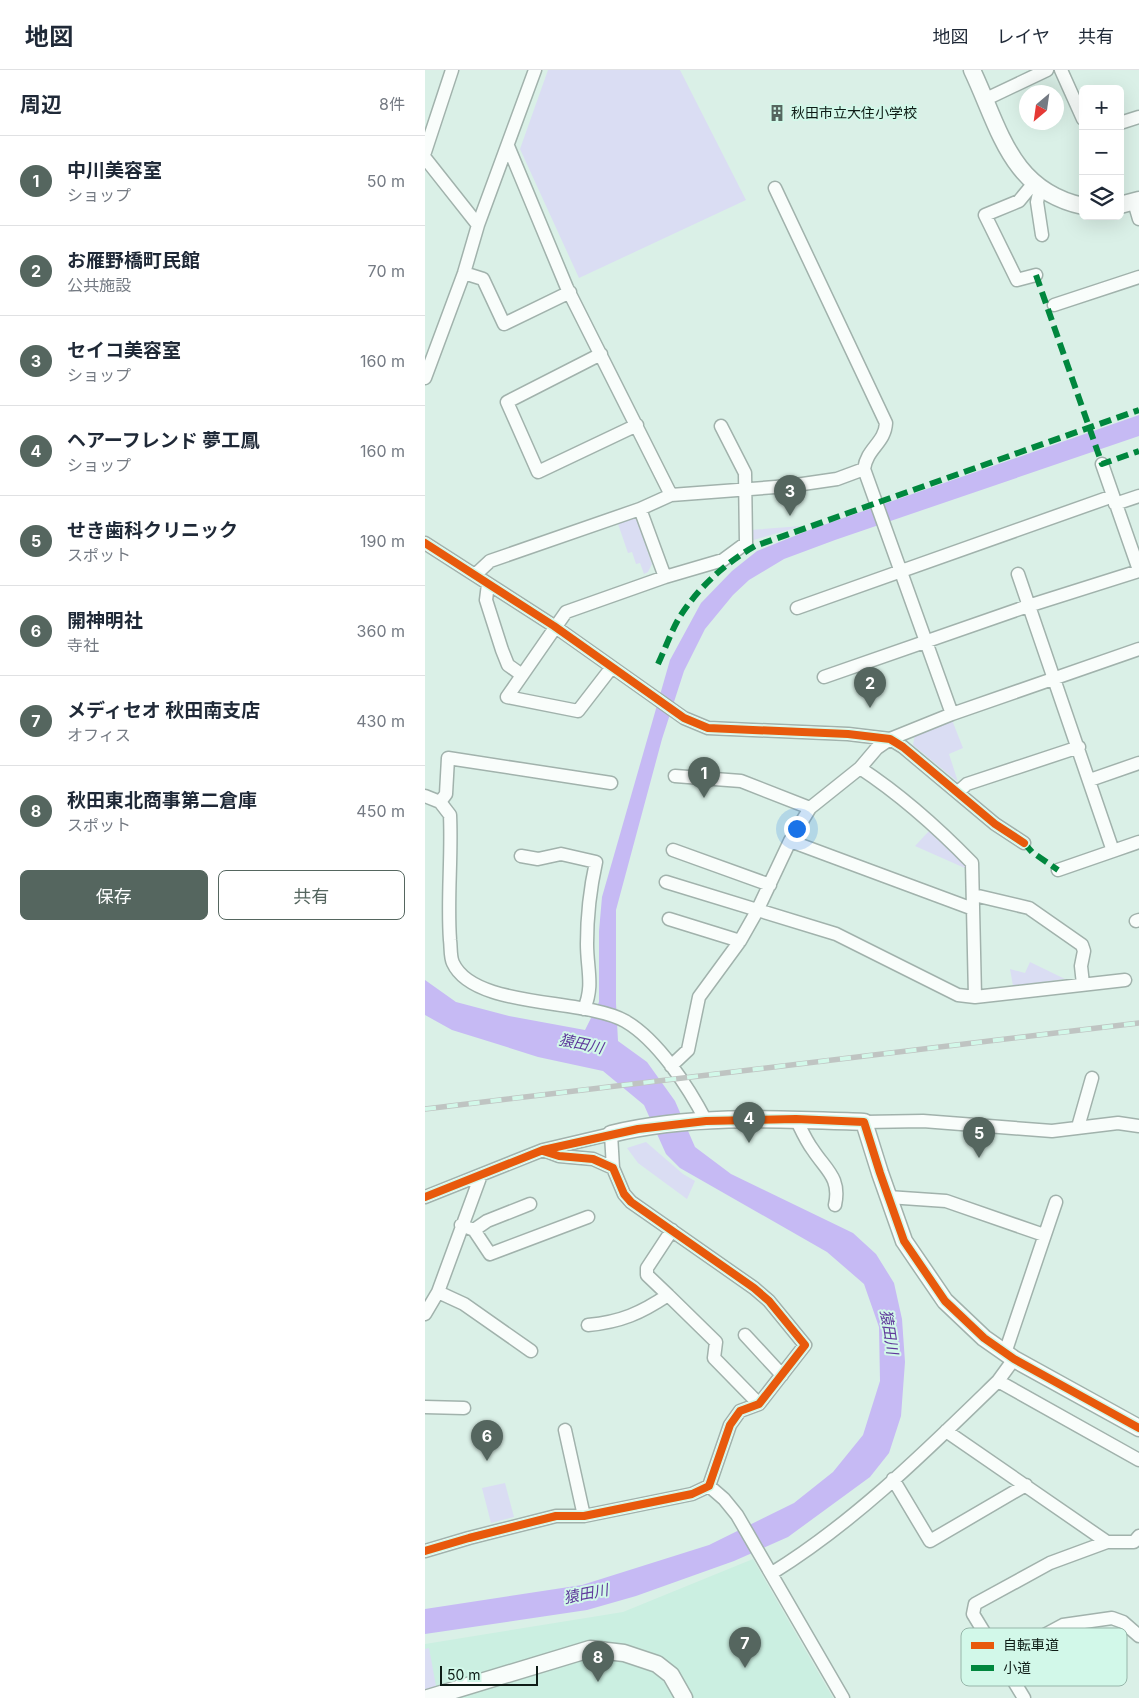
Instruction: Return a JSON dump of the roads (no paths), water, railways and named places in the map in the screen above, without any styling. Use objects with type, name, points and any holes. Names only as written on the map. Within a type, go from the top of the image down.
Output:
[{"type":"street","points":[[425,152],[452,70]]},
{"type":"street","points":[[425,378],[465,273],[479,225],[535,70]]},
{"type":"street","points":[[972,70],[1014,161],[1037,187],[1067,203],[1079,205]]},
{"type":"street","points":[[986,99],[1047,70]]},
{"type":"street","points":[[1061,70],[1079,111]]},
{"type":"street","points":[[1124,122],[1139,117]]},
{"type":"street","points":[[508,146],[570,292],[671,495]]},
{"type":"street","points":[[425,158],[479,225]]},
{"type":"street","points":[[1037,187],[1041,235]]},
{"type":"street","points":[[1036,275],[1017,280],[985,215],[1019,201],[1037,187]]},
{"type":"street","points":[[775,188],[886,422],[886,434],[865,458],[864,469],[878,503],[952,714]]},
{"type":"street","points":[[1131,202],[1139,219]]},
{"type":"street","points":[[465,273],[483,279],[504,324],[570,292]]},
{"type":"street","points":[[1054,305],[1139,277]]},
{"type":"street","points":[[601,354],[507,402],[538,472],[637,425]]},
{"type":"street","points":[[611,667],[578,711],[507,696],[554,626],[566,612],[665,577],[723,560],[746,543],[745,472],[721,426]]},
{"type":"street","points":[[824,677],[1028,606],[1139,571],[1102,464]]},
{"type":"street","points":[[475,575],[490,561],[640,509],[671,495],[746,490],[837,479],[864,469]]},
{"type":"street","points":[[797,608],[900,570],[1114,500],[1139,496]]},
{"type":"street","points":[[640,509],[665,577]]},
{"type":"street","points":[[425,543],[554,626],[684,718],[708,728],[848,734],[891,739],[903,746],[995,824],[1024,843]]},
{"type":"street","points":[[1017,574],[1091,780],[1113,851]]},
{"type":"street","points":[[489,584],[486,600],[502,650],[508,665],[522,675]]},
{"type":"street","points":[[671,1066],[688,1050],[699,997],[740,941],[770,885],[790,841],[810,808],[860,768],[877,748],[891,739],[952,714],[1139,649]]},
{"type":"street","points":[[957,792],[967,784],[1079,747]]},
{"type":"street","points":[[439,802],[446,794],[448,758],[611,783]]},
{"type":"street","points":[[1091,780],[1139,763]]},
{"type":"street","points":[[860,768],[893,790],[940,830],[972,863],[975,997]]},
{"type":"street","points":[[675,776],[741,781],[810,808]]},
{"type":"street","points":[[425,796],[439,802],[450,815],[449,929],[452,962],[463,978],[521,1000],[586,1010],[624,1021],[641,1034],[671,1066],[699,1121]]},
{"type":"street","points":[[790,841],[973,909]]},
{"type":"street","points":[[1059,870],[1139,842]]},
{"type":"street","points":[[673,850],[770,885]]},
{"type":"street","points":[[521,856],[537,859],[561,854],[596,862],[590,887],[587,945],[590,995],[586,1010]]},
{"type":"street","points":[[666,882],[836,934],[957,995],[975,997],[1125,980]]},
{"type":"street","points":[[974,895],[1029,908],[1082,945],[1084,951],[1081,966],[1083,984]]},
{"type":"street","points":[[669,919],[740,941]]},
{"type":"street","points":[[1078,1127],[1092,1078]]},
{"type":"street","points":[[796,1119],[812,1150],[830,1172],[838,1192],[835,1205]]},
{"type":"street","points":[[425,1197],[543,1150],[638,1128],[699,1121],[796,1119],[864,1122],[923,1121],[1053,1131],[1118,1123],[1139,1126]]},
{"type":"street","points":[[864,1122],[888,1197],[905,1241],[945,1301],[984,1338],[1009,1356],[1139,1428]]},
{"type":"street","points":[[425,1551],[556,1516],[584,1516],[691,1494],[709,1486],[730,1425],[740,1411],[759,1404],[805,1345],[769,1301],[627,1198],[613,1168],[611,1134]]},
{"type":"street","points":[[543,1150],[559,1156],[593,1159],[613,1168]]},
{"type":"street","points":[[425,1314],[438,1292],[461,1225],[481,1175]]},
{"type":"street","points":[[888,1197],[946,1201],[1045,1235]]},
{"type":"street","points":[[772,1573],[811,1549],[851,1518],[947,1431],[998,1381],[1009,1356],[1056,1202]]},
{"type":"street","points":[[474,1230],[487,1221],[530,1204]]},
{"type":"street","points":[[461,1225],[474,1230],[490,1254],[588,1217]]},
{"type":"street","points":[[672,1230],[647,1268],[647,1275],[716,1342],[714,1358],[759,1404]]},
{"type":"street","points":[[438,1292],[464,1304],[531,1351]]},
{"type":"street","points":[[588,1325],[614,1322],[626,1318],[668,1295]]},
{"type":"street","points":[[745,1335],[782,1374]]},
{"type":"street","points":[[998,1381],[1139,1460]]},
{"type":"street","points":[[425,1407],[464,1408]]},
{"type":"street","points":[[565,1430],[584,1516]]},
{"type":"street","points":[[947,1431],[1107,1542]]},
{"type":"street","points":[[893,1479],[930,1541],[1026,1485]]},
{"type":"street","points":[[709,1486],[724,1499],[737,1515],[843,1698]]},
{"type":"street","points":[[981,1628],[973,1614],[975,1604],[1050,1563],[1107,1542],[1137,1541]]},
{"type":"street","points":[[1057,1628],[1063,1625],[1112,1618],[1123,1622],[1139,1636]]},
{"type":"street","points":[[439,1696],[590,1649],[624,1653],[657,1664],[671,1675],[684,1698]]},
{"type":"street","points":[[1017,1686],[1025,1698]]},
{"type":"water","name":"猿田川","points":[[1139,415],[1139,436],[784,559],[749,580],[733,595],[705,629],[684,671],[662,739],[616,910],[618,1041],[647,1062],[675,1101],[695,1147],[731,1174],[853,1233],[876,1254],[894,1283],[902,1319],[905,1362],[901,1416],[889,1453],[870,1477],[788,1537],[734,1561],[636,1596],[587,1610],[425,1634],[425,1609],[582,1585],[709,1545],[794,1503],[833,1472],[863,1435],[880,1381],[879,1327],[864,1284],[827,1252],[680,1168],[666,1154],[644,1105],[603,1071],[538,1057],[452,1030],[425,1015],[425,980],[456,1002],[509,1016],[585,1030],[599,1002],[599,931],[602,897],[670,660],[701,603],[732,571],[757,551],[812,529]]},
{"type":"railway","points":[[425,1109],[1139,1023]]},
{"type":"place","name":"秋田市立大住小学校","points":[[777,113]]},
{"type":"place","name":"セイコ美容室","points":[[790,516]]},
{"type":"place","name":"お雁野橋町民館","points":[[870,708]]},
{"type":"place","name":"中川美容室","points":[[704,798]]},
{"type":"place","name":"ヘアーフレンド 夢工鳳","points":[[749,1143]]},
{"type":"place","name":"せき歯科クリニック","points":[[979,1158]]},
{"type":"place","name":"開神明社","points":[[487,1461]]},
{"type":"place","name":"メディセオ 秋田南支店","points":[[745,1668]]},
{"type":"place","name":"秋田東北商事第二倉庫","points":[[598,1682]]}]
